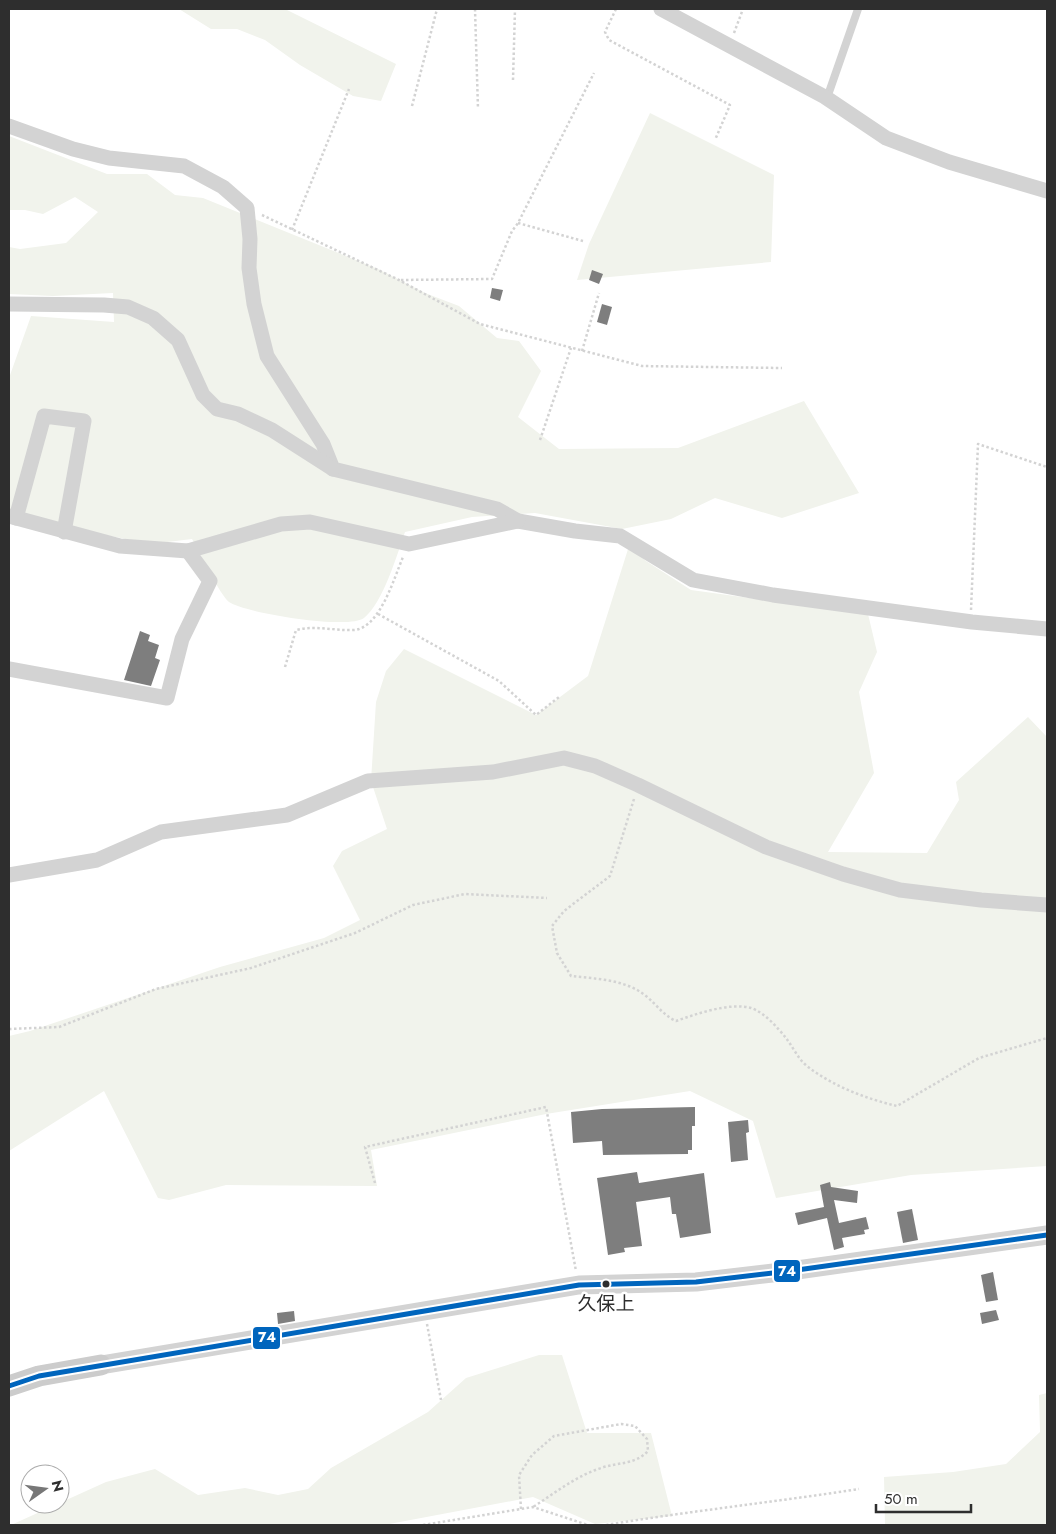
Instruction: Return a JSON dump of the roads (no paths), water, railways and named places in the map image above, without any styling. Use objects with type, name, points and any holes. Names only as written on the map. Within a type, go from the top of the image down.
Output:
[{"type":"main road","points":[[9,1386],[39,1376],[101,1365]]},
{"type":"street","points":[[661,9],[730,44],[828,98],[886,138],[949,162],[1047,191]]},
{"type":"street","points":[[9,126],[109,158],[184,166],[223,187],[247,208],[250,239],[248,268],[254,304],[267,356],[323,444],[333,469]]},
{"type":"street","points":[[9,304],[128,307],[153,318],[178,340],[203,395],[217,410],[238,414],[272,430],[333,469],[498,509],[518,521],[575,531],[620,536],[693,580],[773,595],[972,622],[1047,629]]},
{"type":"street","points":[[64,532],[84,421],[44,416],[12,517],[64,532],[120,546],[188,551],[281,524],[310,522],[409,544],[518,521]]},
{"type":"street","points":[[9,669],[167,698],[182,639],[210,581],[188,551]]},
{"type":"street","points":[[9,875],[97,860],[161,832],[287,815],[368,781],[493,772],[564,758],[595,766],[766,847],[853,876],[900,890],[981,900],[1047,905]]},
{"type":"street","points":[[101,1365],[579,1284],[696,1282],[790,1272],[1047,1235]]},
{"type":"lane","points":[[828,98],[858,9]]},
{"type":"place","name":"久保上","points":[[606,1284]]}]
